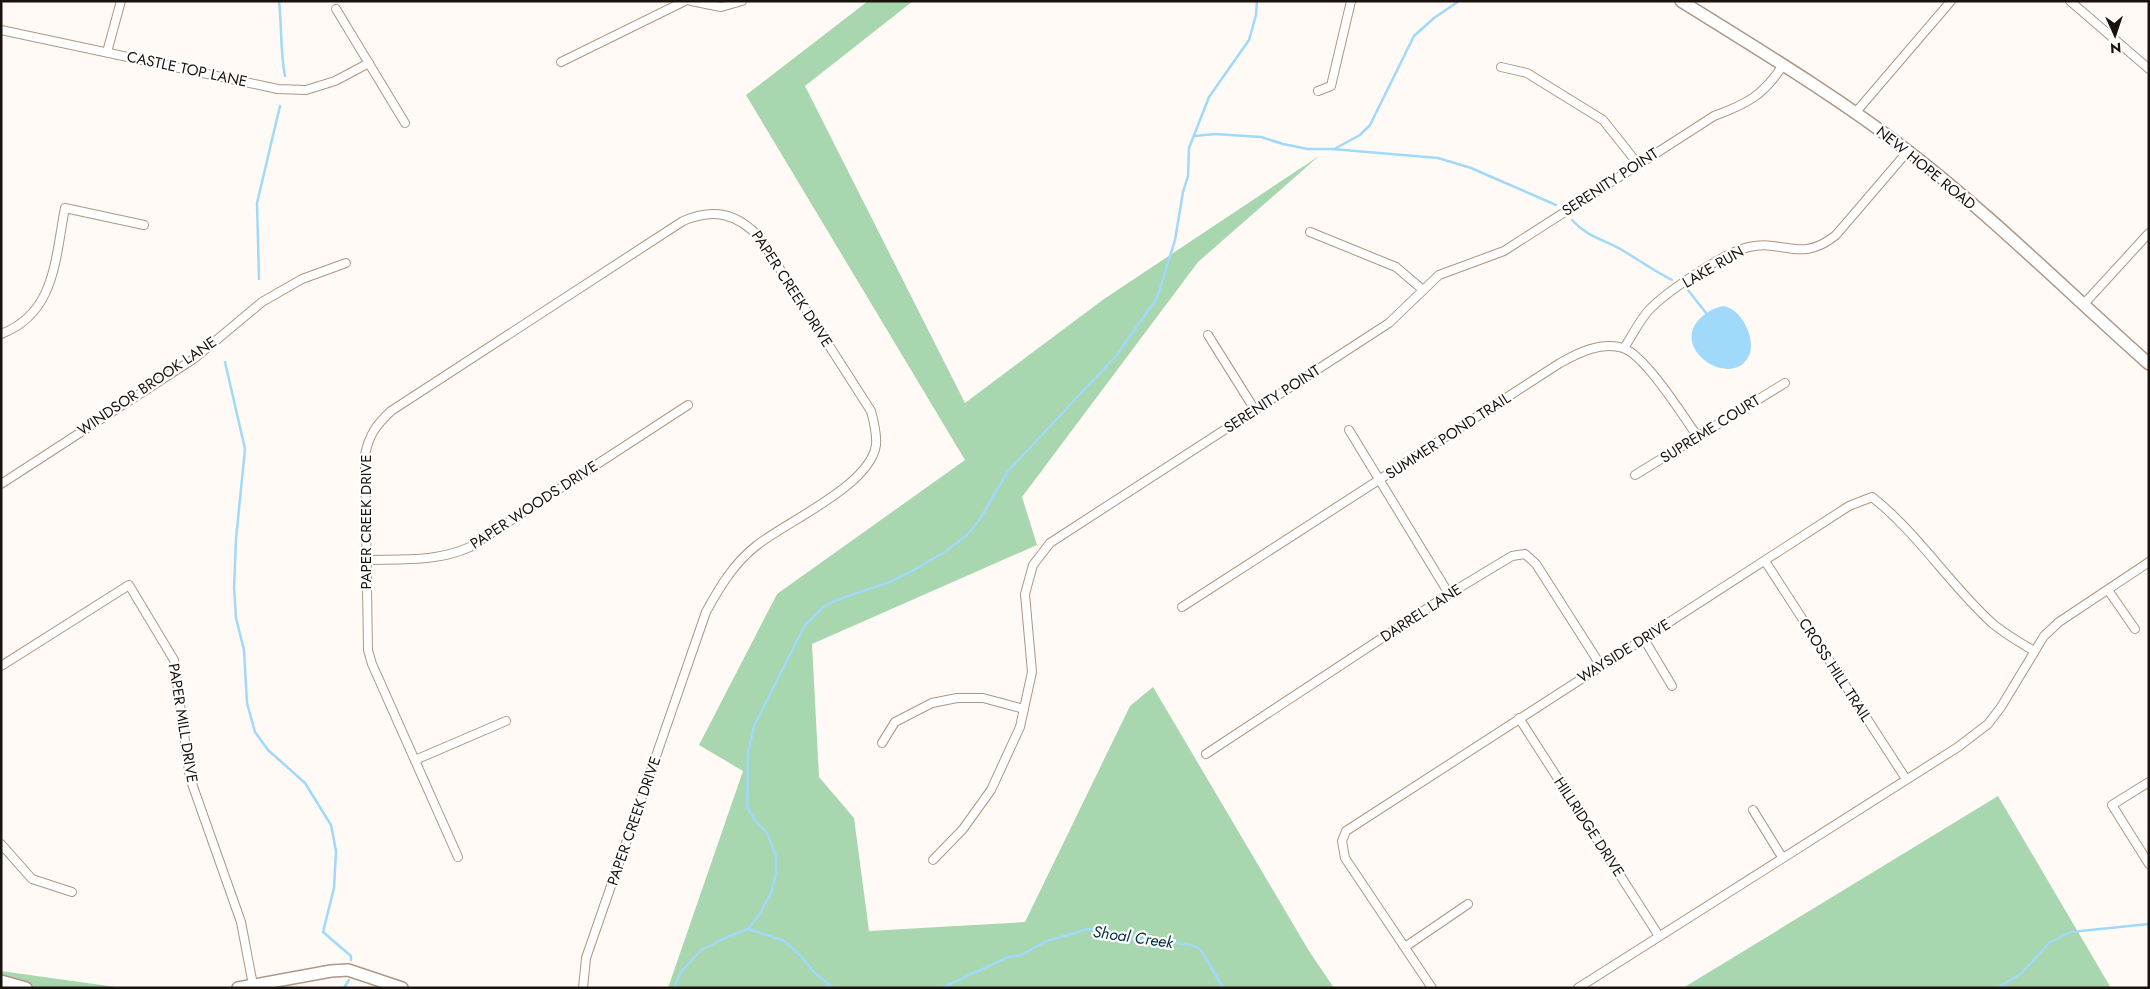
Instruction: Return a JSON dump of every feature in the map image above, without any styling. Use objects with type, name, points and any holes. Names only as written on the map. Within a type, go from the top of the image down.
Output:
[{"type":"street","points":[[107,52],[121,1]]},
{"type":"street","points":[[561,62],[685,1]]},
{"type":"street","points":[[691,1],[721,6],[742,1]]},
{"type":"street","points":[[1318,91],[1331,86],[1351,1]]},
{"type":"street","name":"NEW HOPE ROAD","points":[[1681,1],[1856,112],[1908,151],[1947,182],[2149,364]]},
{"type":"street","points":[[1856,112],[1950,1]]},
{"type":"street","points":[[2070,1],[2149,70]]},
{"type":"street","points":[[336,9],[405,123]]},
{"type":"street","name":"CASTLE TOP LANE","points":[[1,30],[278,89],[306,90],[334,81],[369,63]]},
{"type":"street","name":"SERENITY POINT","points":[[933,860],[962,829],[991,790],[1020,727],[1032,672],[1025,594],[1033,565],[1050,543],[1389,324],[1439,275],[1504,251],[1714,116],[1750,101],[1767,88],[1783,65]]},
{"type":"street","points":[[1502,67],[1527,73],[1603,120],[1638,164]]},
{"type":"street","name":"LAKE RUN","points":[[1624,348],[1648,312],[1660,299],[1729,254],[1749,246],[1808,249],[1823,245],[1836,235],[1908,151]]},
{"type":"street","points":[[1,334],[17,328],[36,312],[49,288],[65,208],[144,225]]},
{"type":"street","name":"PAPER CREEK DRIVE","points":[[458,857],[368,650],[365,455],[368,438],[377,424],[391,411],[683,221],[698,215],[717,214],[734,217],[749,225],[760,238],[871,411],[875,428],[876,446],[870,463],[854,481],[755,546],[720,586],[706,612],[586,958],[583,988]]},
{"type":"street","points":[[1310,232],[1396,267],[1423,290]]},
{"type":"street","points":[[2083,305],[2149,234]]},
{"type":"street","name":"WINDSOR BROOK LANE","points":[[1,484],[195,358],[262,302],[302,279],[346,263]]},
{"type":"street","points":[[1208,335],[1255,410]]},
{"type":"street","name":"SUMMER POND TRAIL","points":[[1182,607],[1382,480],[1573,355],[1590,348],[1608,346],[1624,348]]},
{"type":"street","points":[[1624,348],[1643,363],[1698,437]]},
{"type":"street","name":"SUPREME COURT","points":[[1635,476],[1785,383]]},
{"type":"street","name":"PAPER WOODS DRIVE","points":[[366,560],[437,558],[452,555],[470,547],[688,405]]},
{"type":"street","points":[[1349,430],[1382,480],[1449,594]]},
{"type":"street","name":"WAYSIDE DRIVE","points":[[1432,988],[1345,858],[1342,841],[1346,831],[1849,506],[1872,497],[1889,510],[1991,622],[2010,638],[2034,651]]},
{"type":"street","name":"DARREL LANE","points":[[1206,754],[1449,594],[1512,556],[1525,554],[1536,564],[1601,666]]},
{"type":"street","name":"CROSS HILL TRAIL","points":[[1765,561],[1906,779]]},
{"type":"street","points":[[1578,988],[1958,747],[1988,724],[2001,707],[2044,636],[2059,622],[2149,562]]},
{"type":"street","name":"PAPER MILL DRIVE","points":[[1,666],[129,584],[174,660],[190,778],[241,922],[253,985]]},
{"type":"street","points":[[2108,590],[2135,629]]},
{"type":"street","points":[[1644,639],[1672,686]]},
{"type":"street","points":[[882,743],[895,722],[932,702],[957,698],[983,698],[1024,709]]},
{"type":"street","name":"HILLRIDGE DRIVE","points":[[1519,718],[1659,936]]},
{"type":"street","points":[[415,760],[506,721]]},
{"type":"street","points":[[2149,782],[2112,805],[2149,864]]},
{"type":"street","points":[[1754,810],[1782,857]]},
{"type":"street","points":[[1,844],[32,879],[72,892]]},
{"type":"street","points":[[1405,947],[1468,904]]},
{"type":"street","points":[[238,988],[331,970],[348,970],[402,988]]},
{"type":"street","points":[[1,981],[26,988]]},
{"type":"green space","points":[[868,1],[913,1],[805,86],[965,403],[1104,299],[1319,156],[1198,262],[1022,497],[1037,545],[812,644],[819,777],[854,818],[869,931],[1025,922],[1130,706],[1153,687],[1309,951],[1334,988],[668,988],[743,771],[699,745],[777,594],[965,460],[746,95]]},
{"type":"green space","points":[[1998,796],[2111,988],[1683,988]]},
{"type":"green space","points":[[1,971],[123,988],[1,988]]},
{"type":"water","points":[[1723,306],[1736,312],[1741,318],[1748,332],[1751,346],[1750,353],[1743,364],[1732,369],[1721,368],[1709,363],[1693,345],[1692,334],[1697,322],[1708,312]]},
{"type":"waterway","points":[[279,1],[285,76]]},
{"type":"waterway","points":[[748,929],[759,915],[771,893],[776,874],[776,856],[767,833],[757,823],[747,807],[748,753],[754,726],[805,625],[823,607],[834,601],[887,583],[912,571],[946,551],[967,535],[980,519],[1008,471],[1116,356],[1157,298],[1175,240],[1183,192],[1188,176],[1189,148],[1209,97],[1249,40],[1256,15],[1257,1]]},
{"type":"waterway","points":[[1336,148],[1360,135],[1370,125],[1414,36],[1434,18],[1459,1]]},
{"type":"waterway","points":[[259,279],[257,203],[280,106]]},
{"type":"waterway","points":[[1195,136],[1215,134],[1261,137],[1308,149],[1332,149],[1438,158],[1471,168],[1556,205]]},
{"type":"waterway","points":[[1572,220],[1589,234],[1622,250],[1672,280]]},
{"type":"waterway","points":[[1688,290],[1706,313]]},
{"type":"waterway","points":[[225,362],[245,449],[236,539],[234,588],[236,618],[244,650],[247,703],[255,732],[268,750],[305,783],[331,825],[336,851],[334,888],[323,932],[351,956],[351,960]]},
{"type":"waterway","points":[[1997,988],[2022,973],[2049,943],[2071,932],[2149,924]]},
{"type":"waterway","name":"Shoal Creek","points":[[674,988],[681,972],[701,950],[748,929],[784,941],[800,955],[815,973],[833,988]]},
{"type":"waterway","name":"Shoal Creek","points":[[942,988],[1008,957],[1022,955],[1044,942],[1088,929],[1108,931],[1132,938],[1191,945],[1201,950],[1223,988]]},
{"type":"waterway","points":[[344,988],[349,980]]}]
